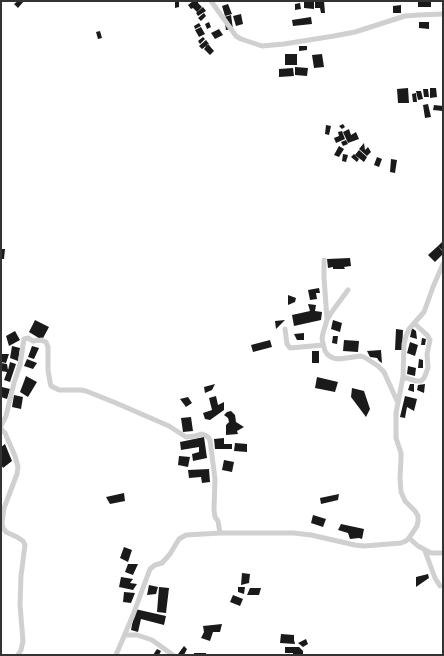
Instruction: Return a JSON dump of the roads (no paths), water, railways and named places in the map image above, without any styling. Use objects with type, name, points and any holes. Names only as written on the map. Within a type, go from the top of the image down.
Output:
[{"type":"street","points":[[211,1],[236,36],[247,42],[262,46],[284,44],[355,32],[405,16],[443,14]]},
{"type":"street","points":[[324,260],[327,320]]},
{"type":"street","points":[[116,655],[150,569],[162,563],[170,554],[178,539],[186,535],[220,533],[301,534],[331,539],[346,544],[364,546],[401,543],[409,538],[417,526],[418,516],[405,501],[401,492],[401,453],[396,438],[398,403],[403,377],[404,344],[409,329],[424,312],[443,264]]},
{"type":"street","points":[[348,290],[327,320],[323,333],[323,345],[325,351],[328,355],[338,359],[361,356],[378,366],[384,372],[398,403]]},
{"type":"street","points":[[403,377],[421,381],[424,378],[428,368],[427,354],[430,340],[428,336],[414,323]]},
{"type":"street","points":[[285,329],[287,344],[290,348],[323,345]]},
{"type":"street","points":[[18,655],[23,641],[20,605],[21,576],[25,545],[23,541],[6,532],[3,528],[2,523],[4,508],[17,474],[18,467],[15,456],[1,427],[6,416],[20,365],[24,340],[26,338],[33,341],[42,340],[46,342],[48,348],[48,370],[51,386],[59,390],[86,391],[169,426],[186,437],[202,434],[207,436],[210,440],[216,479],[214,510],[220,533]]},
{"type":"street","points":[[409,538],[425,551],[431,553],[443,553]]},
{"type":"street","points":[[425,551],[435,578],[440,586]]},
{"type":"street","points":[[125,635],[137,635],[152,640],[173,655]]}]
